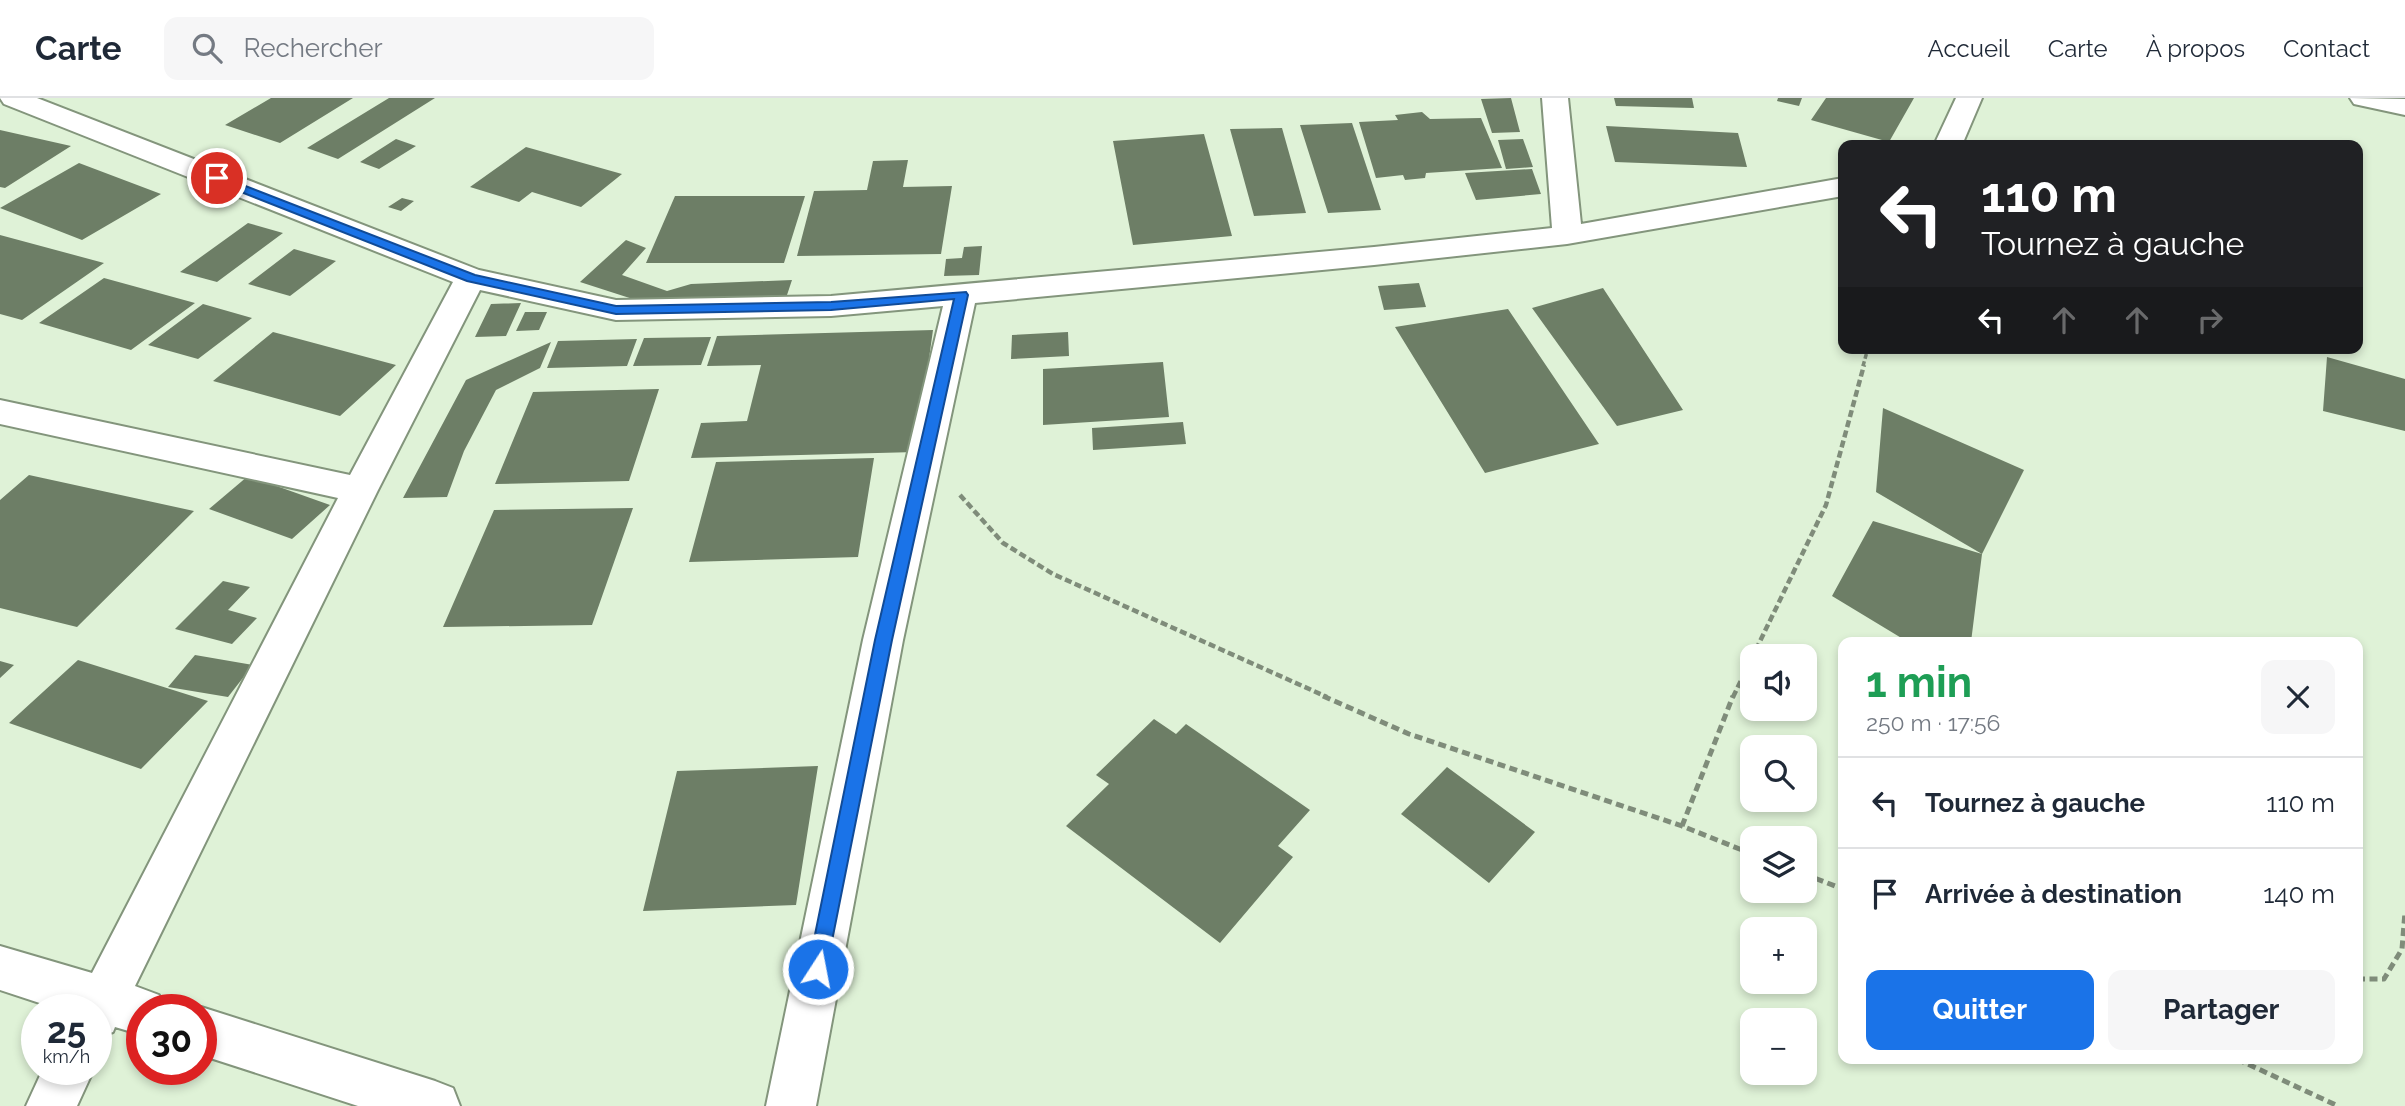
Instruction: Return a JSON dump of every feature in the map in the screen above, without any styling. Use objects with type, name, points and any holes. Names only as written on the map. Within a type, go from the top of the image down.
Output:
[{"type":"street","points":[[13,98],[471,278],[616,310],[831,306],[1567,235],[1838,188]]},
{"type":"street","points":[[1555,98],[1567,235]]},
{"type":"street","points":[[1950,140],[1969,98]]},
{"type":"street","points":[[2363,98],[2405,107]]},
{"type":"street","points":[[0,968],[114,1009],[360,490],[471,278]]},
{"type":"street","points":[[791,1106],[883,640],[961,295]]},
{"type":"street","points":[[0,412],[360,490]]},
{"type":"street","points":[[217,1036],[435,1106]]},
{"type":"street","points":[[51,1106],[61,1085]]},
{"type":"path","points":[[1682,826],[1739,681],[1826,505],[1866,354]]},
{"type":"path","points":[[922,475],[947,486],[970,502],[996,536],[1030,562],[1061,579],[1409,734],[1682,826],[1740,848]]},
{"type":"path","points":[[1817,879],[1838,887]]},
{"type":"path","points":[[2363,979],[2384,979],[2402,949],[2405,912]]},
{"type":"path","points":[[2248,1064],[2338,1106]]},
{"type":"building","points":[[271,98],[353,98],[280,143],[225,125]]},
{"type":"building","points":[[389,98],[435,98],[338,159],[307,148]]},
{"type":"building","points":[[1511,98],[1520,132],[1492,133],[1481,99]]},
{"type":"building","points":[[1614,98],[1692,98],[1694,108],[1616,106]]},
{"type":"building","points":[[1778,98],[1802,98],[1799,106],[1777,101]]},
{"type":"building","points":[[1826,98],[1914,98],[1890,140],[1811,120]]},
{"type":"building","points":[[1422,112],[1430,119],[1481,118],[1502,168],[1426,173],[1425,178],[1405,180],[1403,175],[1376,178],[1359,122],[1398,120],[1395,115]]},
{"type":"building","points":[[1352,123],[1381,210],[1328,213],[1300,125]]},
{"type":"building","points":[[1606,126],[1738,133],[1747,167],[1615,162]]},
{"type":"building","points":[[1282,128],[1306,213],[1254,216],[1230,129]]},
{"type":"building","points":[[0,130],[71,146],[5,188],[0,187]]},
{"type":"building","points":[[1204,134],[1232,236],[1133,245],[1113,141]]},
{"type":"building","points":[[396,139],[416,146],[379,169],[360,162]]},
{"type":"building","points":[[1523,139],[1533,167],[1506,169],[1498,140]]},
{"type":"building","points":[[526,147],[622,174],[581,207],[532,192],[519,202],[470,187]]},
{"type":"building","points":[[908,160],[903,187],[952,186],[941,254],[797,256],[814,191],[867,190],[873,161]]},
{"type":"building","points":[[79,163],[161,194],[82,240],[0,208]]},
{"type":"building","points":[[1532,169],[1541,194],[1476,200],[1465,173]]},
{"type":"building","points":[[675,196],[805,196],[784,263],[646,263]]},
{"type":"building","points":[[402,198],[414,201],[401,211],[388,207]]},
{"type":"building","points":[[248,223],[283,233],[217,282],[180,272]]},
{"type":"building","points":[[0,235],[104,263],[22,320],[0,314]]},
{"type":"building","points":[[626,240],[646,248],[622,275],[667,291],[691,284],[792,280],[787,295],[642,302],[580,282]]},
{"type":"building","points":[[982,246],[979,275],[944,276],[946,259],[962,258],[964,247]]},
{"type":"building","points":[[294,249],[336,261],[290,296],[248,284]]},
{"type":"building","points":[[104,278],[195,303],[131,350],[39,323]]},
{"type":"building","points":[[1419,283],[1426,307],[1384,310],[1378,286]]},
{"type":"building","points":[[1603,288],[1683,410],[1617,426],[1532,308]]},
{"type":"building","points":[[521,303],[506,336],[475,337],[491,304]]},
{"type":"building","points":[[203,304],[252,318],[198,359],[148,345]]},
{"type":"building","points":[[1508,309],[1599,444],[1485,473],[1395,327]]},
{"type":"building","points":[[525,312],[547,312],[539,330],[516,331]]},
{"type":"building","points":[[933,330],[916,452],[691,458],[701,423],[747,421],[761,365],[707,366],[717,336]]},
{"type":"building","points":[[273,332],[396,365],[340,416],[213,381]]},
{"type":"building","points":[[1068,332],[1069,356],[1011,359],[1012,335]]},
{"type":"building","points":[[711,337],[701,365],[633,366],[644,338]]},
{"type":"building","points":[[637,339],[627,366],[547,368],[558,341]]},
{"type":"building","points":[[551,342],[540,368],[496,390],[464,451],[447,497],[403,498],[466,380]]},
{"type":"building","points":[[2327,357],[2405,379],[2405,431],[2323,411]]},
{"type":"building","points":[[1163,362],[1169,417],[1043,425],[1043,369]]},
{"type":"building","points":[[659,389],[629,481],[495,484],[533,392]]},
{"type":"building","points":[[1883,408],[2024,470],[1982,554],[1876,492]]},
{"type":"building","points":[[1183,422],[1186,444],[1093,450],[1092,428]]},
{"type":"building","points":[[874,458],[858,557],[689,562],[716,462]]},
{"type":"building","points":[[29,475],[194,511],[77,627],[0,608],[0,500]]},
{"type":"building","points":[[248,476],[330,505],[292,539],[209,509]]},
{"type":"building","points":[[633,508],[592,625],[443,627],[494,510]]},
{"type":"building","points":[[1873,521],[1982,554],[1972,637],[1900,637],[1832,596]]},
{"type":"building","points":[[223,581],[250,587],[228,610],[257,618],[232,644],[175,629]]},
{"type":"building","points":[[195,655],[253,665],[228,697],[168,687]]},
{"type":"building","points":[[78,660],[208,701],[141,769],[9,723]]},
{"type":"building","points":[[0,661],[14,665],[0,678]]},
{"type":"building","points":[[1154,719],[1176,734],[1186,724],[1310,810],[1278,846],[1293,857],[1220,943],[1066,826],[1109,784],[1096,775]]},
{"type":"building","points":[[818,766],[796,905],[643,911],[677,771]]},
{"type":"building","points":[[1447,767],[1535,832],[1489,883],[1401,814]]},
{"type":"route","points":[[217,178],[471,278],[616,310],[831,306],[961,295],[883,640],[818,969]]}]
